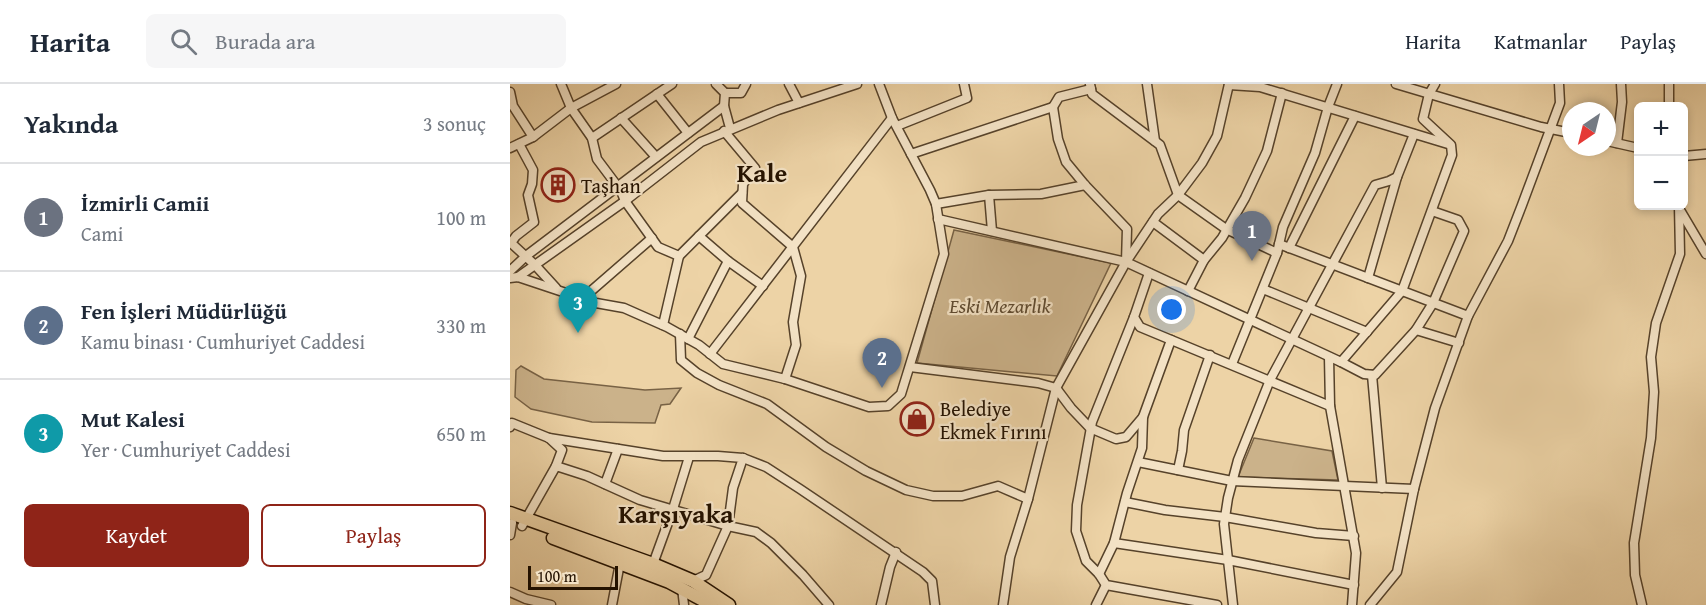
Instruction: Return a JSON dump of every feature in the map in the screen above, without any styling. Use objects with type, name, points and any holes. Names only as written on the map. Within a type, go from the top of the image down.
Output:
[{"type":"highway","points":[[515,523],[620,563],[687,585],[712,605]]},
{"type":"highway","points":[[515,523],[653,564],[687,585],[729,605]]},
{"type":"street","points":[[561,84],[571,108],[592,138],[597,159],[618,186],[625,201],[658,247],[679,256]]},
{"type":"street","points":[[510,148],[533,137],[571,108],[616,84]]},
{"type":"street","points":[[592,138],[672,84]]},
{"type":"street","points":[[716,84],[725,93],[741,93],[746,84]]},
{"type":"street","points":[[789,84],[799,103]]},
{"type":"street","points":[[513,275],[535,265],[625,201],[701,142],[799,103],[857,84]]},
{"type":"street","points":[[513,275],[596,303],[624,308],[684,336],[723,364],[785,379],[869,407],[888,406],[902,394],[944,255],[936,204],[895,122],[879,84]]},
{"type":"street","points":[[710,354],[895,122],[967,98],[964,84]]},
{"type":"street","points":[[1147,84],[1155,141]]},
{"type":"street","points":[[1232,364],[1278,248],[1282,227],[1315,153],[1337,84]]},
{"type":"street","points":[[1396,84],[1562,131]]},
{"type":"street","points":[[1341,362],[1402,291],[1452,155],[1451,145],[1424,119],[1429,94],[1436,84]]},
{"type":"street","points":[[1370,605],[1396,572],[1435,408],[1468,316],[1508,241],[1560,103],[1559,84]]},
{"type":"street","points":[[1621,84],[1622,102],[1617,143],[1634,147]]},
{"type":"street","points":[[1669,84],[1669,102]]},
{"type":"street","points":[[1003,605],[1010,557],[1028,499],[1056,388],[1126,262],[1158,214],[1178,195],[1202,163],[1217,136],[1229,85],[1260,87],[1451,145]]},
{"type":"street","points":[[1126,262],[1127,229],[1066,162],[1058,139],[1053,107],[1059,97],[1091,87],[1092,94],[1160,145],[1178,195],[1226,229],[1278,248],[1288,248],[1468,316]]},
{"type":"street","points":[[510,92],[513,106],[533,137]]},
{"type":"street","points":[[725,93],[727,130],[755,168],[742,184],[742,203],[793,248],[801,276],[793,322],[796,345],[785,379]]},
{"type":"street","points":[[1188,291],[1204,260],[1222,238],[1245,198],[1267,151],[1282,93]]},
{"type":"street","points":[[657,94],[688,133]]},
{"type":"street","points":[[513,275],[525,256],[724,106]]},
{"type":"street","points":[[911,154],[1053,107]]},
{"type":"street","points":[[1288,248],[1355,116]]},
{"type":"street","points":[[621,118],[656,157]]},
{"type":"street","points":[[1368,278],[1397,177],[1414,134]]},
{"type":"street","points":[[519,144],[533,170],[528,195],[534,222],[510,243],[559,291]]},
{"type":"street","points":[[1688,156],[1706,154]]},
{"type":"street","points":[[1233,605],[1224,524],[1238,460],[1269,380],[1375,185],[1397,177]]},
{"type":"street","points":[[936,204],[989,195],[1041,194],[1085,185]]},
{"type":"street","points":[[663,325],[679,256],[742,193]]},
{"type":"street","points":[[989,195],[992,231]]},
{"type":"street","points":[[1642,605],[1635,575],[1634,543],[1651,438],[1654,392],[1652,357],[1656,323],[1680,254],[1679,210]]},
{"type":"street","points":[[1681,210],[1706,254]]},
{"type":"street","points":[[938,219],[1126,262],[1364,374],[1375,375],[1416,330],[1433,303],[1464,231],[1458,220],[1432,211]]},
{"type":"street","points":[[1153,222],[1204,260]]},
{"type":"street","points":[[699,236],[728,261],[763,286]]},
{"type":"street","points":[[584,298],[652,238]]},
{"type":"street","points":[[728,261],[684,336],[681,360],[697,373],[719,385],[767,404],[826,447],[866,471],[906,490],[933,496],[962,496],[998,486],[1028,499]]},
{"type":"street","points":[[1149,273],[1090,428],[1077,505],[1076,531],[1086,561],[1106,585],[1217,605]]},
{"type":"street","points":[[1263,289],[1367,332]]},
{"type":"street","points":[[1134,317],[1140,327],[1330,406]]},
{"type":"street","points":[[1416,330],[1459,343]]},
{"type":"street","points":[[1099,574],[1114,543],[1142,448],[1143,417],[1171,340]]},
{"type":"street","points":[[1178,470],[1184,430],[1210,356]]},
{"type":"street","points":[[1329,357],[1330,406],[1356,552],[1352,605]]},
{"type":"street","points":[[910,367],[1038,383],[1056,388],[1090,428],[1116,439],[1126,437],[1143,417]]},
{"type":"street","points":[[1372,375],[1382,488]]},
{"type":"street","points":[[510,427],[512,423],[549,438],[663,456],[743,458],[766,467],[923,572],[932,581],[935,605]]},
{"type":"street","points":[[515,523],[556,466],[562,450],[549,438]]},
{"type":"street","points":[[605,484],[618,448]]},
{"type":"street","points":[[653,564],[689,457]]},
{"type":"street","points":[[684,605],[687,585],[706,575],[728,526],[733,488],[743,458]]},
{"type":"street","points":[[1137,462],[1232,481],[1414,489]]},
{"type":"street","points":[[556,466],[587,476],[640,500],[756,532],[771,543],[829,605]]},
{"type":"street","points":[[1125,502],[1316,533],[1354,536]]},
{"type":"street","points":[[1114,543],[1228,560],[1354,585]]},
{"type":"street","points":[[881,605],[896,552]]},
{"type":"street","points":[[612,605],[620,563]]},
{"type":"street","points":[[1096,605],[1106,585]]},
{"type":"street","points":[[510,592],[526,599],[551,605]]},
{"type":"green space","name":"Eski Mezarlık","points":[[954,230],[1111,263],[1057,376],[917,363]]},
{"type":"green space","points":[[521,366],[544,379],[645,390],[681,388],[670,404],[661,405],[655,423],[592,422],[531,409],[515,397],[516,370]]},
{"type":"green space","points":[[1254,438],[1332,451],[1338,480],[1238,477]]},
{"type":"place","name":"Taşhan","points":[[558,185]]},
{"type":"place","name":"İzmirli Camii","points":[[1252,261]]},
{"type":"place","name":"Mut Kalesi","points":[[578,333]]},
{"type":"place","name":"Fen İşleri Müdürlüğü","points":[[882,388]]},
{"type":"place","name":"Belediye Ekmek Fırını","points":[[917,419]]},
{"type":"district","name":"Kale","points":[[762,172]]},
{"type":"district","name":"Karşıyaka","points":[[676,513]]}]
